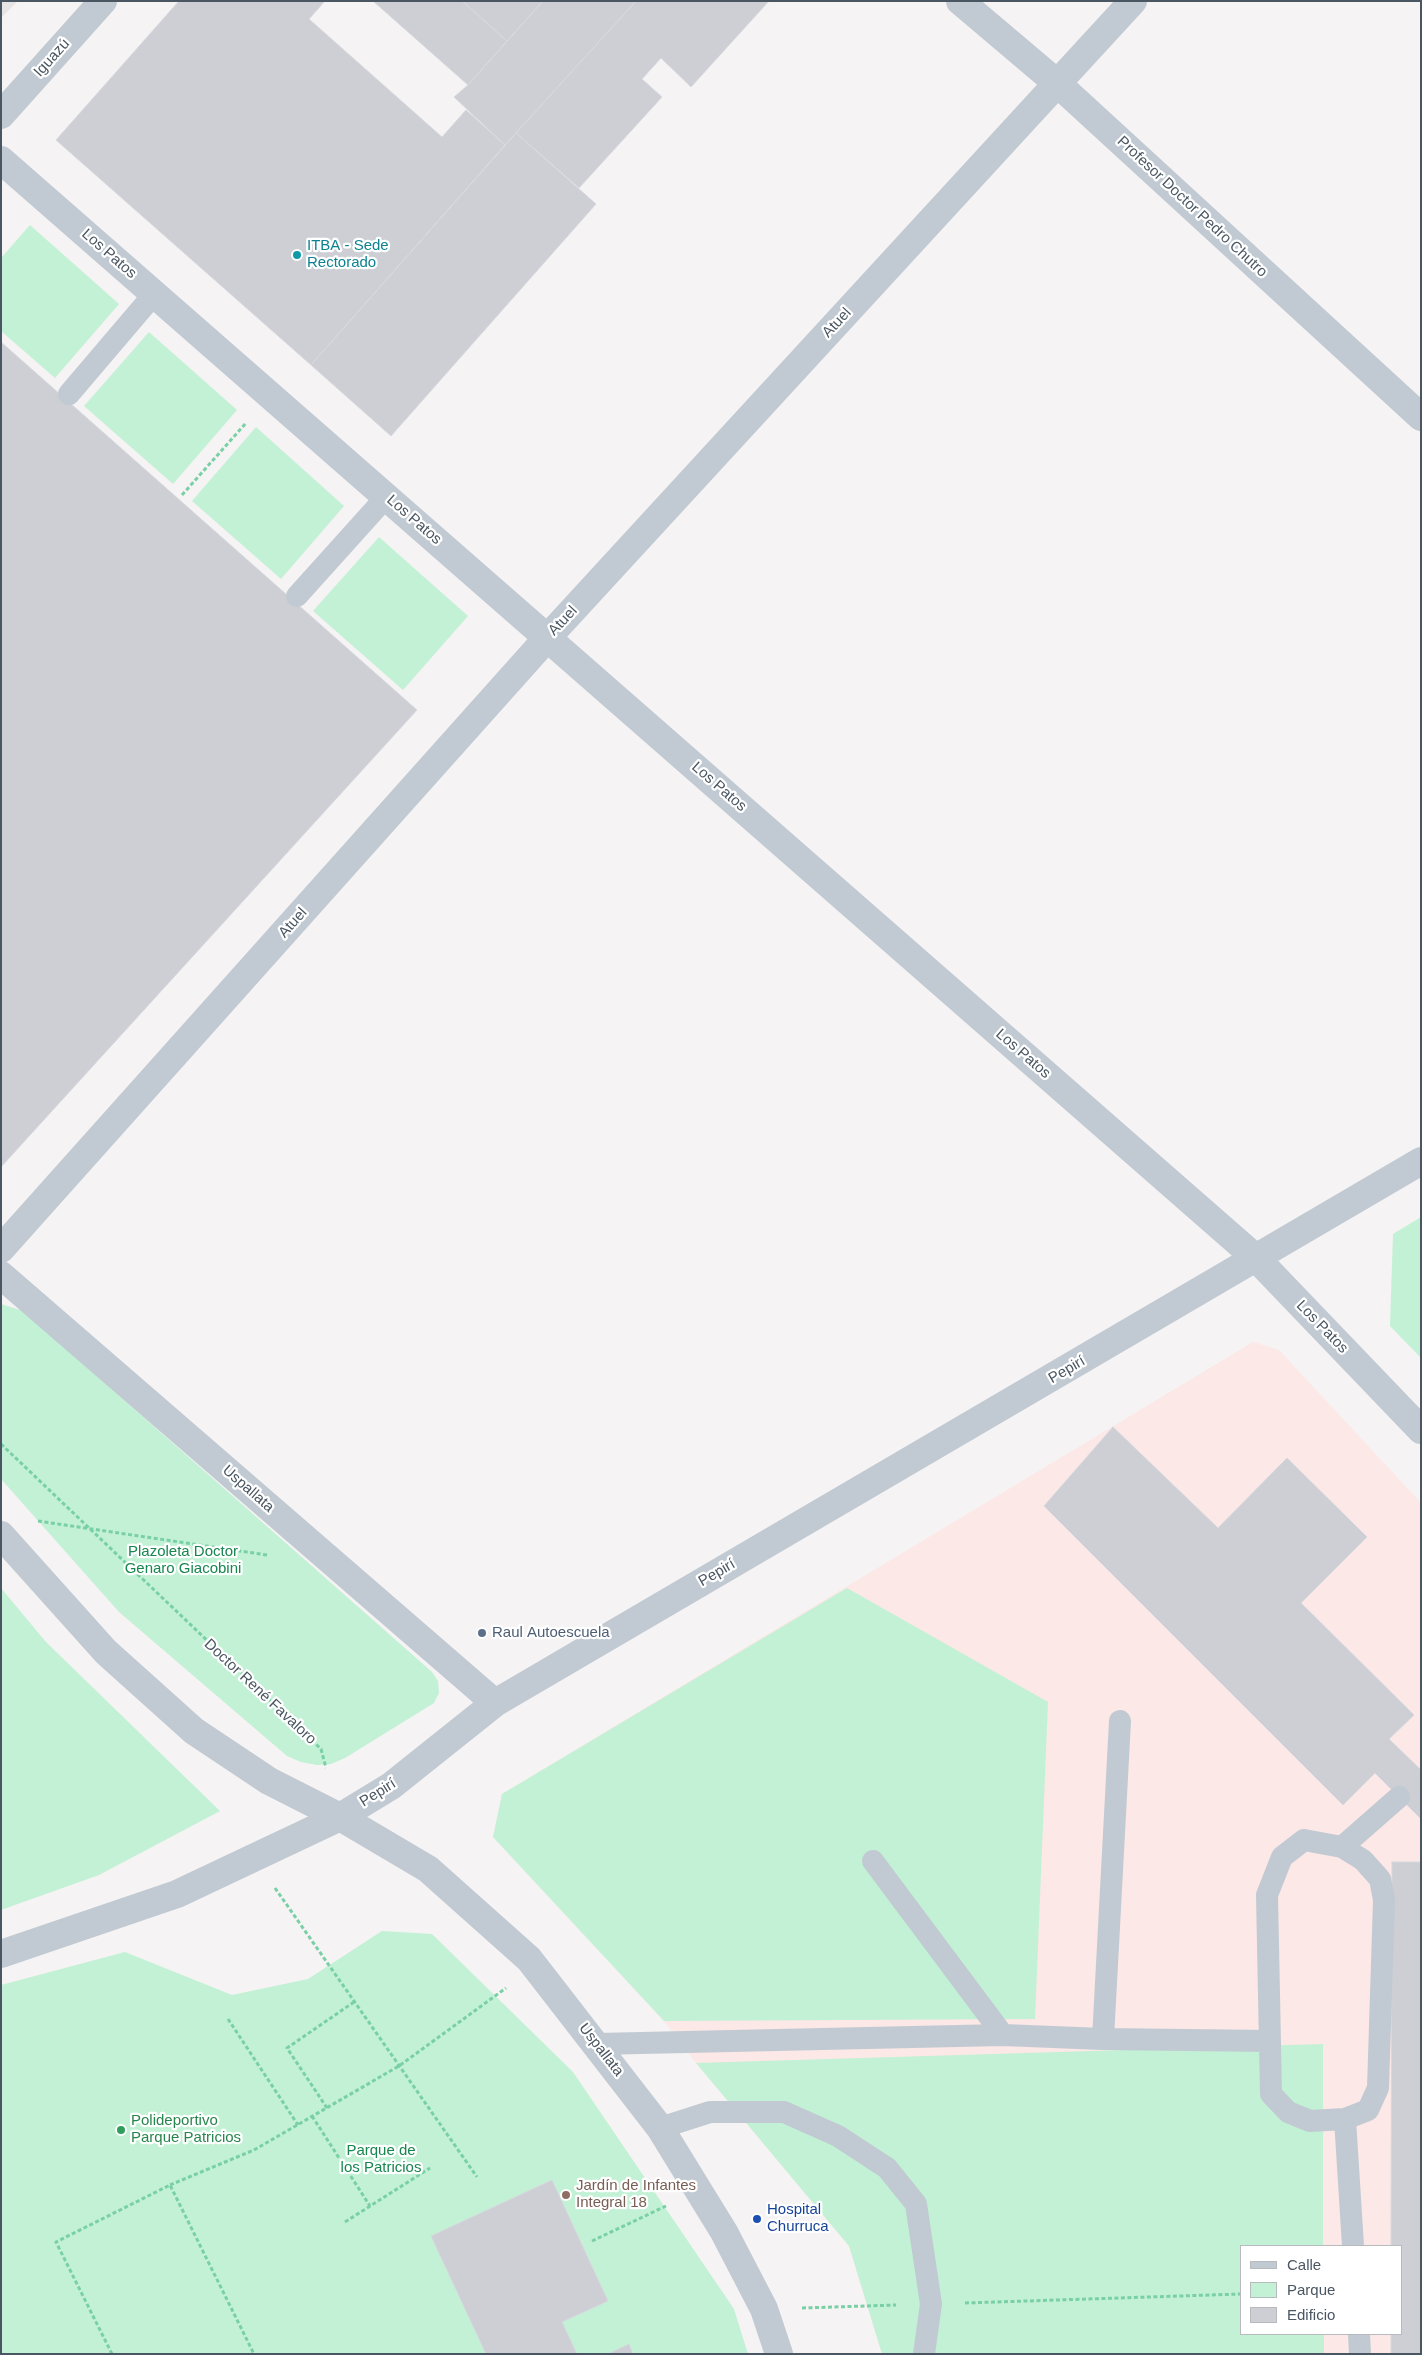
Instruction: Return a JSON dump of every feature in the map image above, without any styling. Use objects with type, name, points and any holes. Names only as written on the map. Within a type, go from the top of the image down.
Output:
[{"type":"street","name":"Iguazú","points":[[1,115],[103,1]]},
{"type":"street","name":"Profesor Doctor Pedro Chutro","points":[[960,1],[1058,84],[1421,417]]},
{"type":"street","name":"Atuel","points":[[1,1249],[548,637],[1133,1]]},
{"type":"street","name":"Los Patos","points":[[1,160],[1257,1259],[1421,1430]]},
{"type":"street","name":"Pepirí","points":[[1,1954],[177,1894],[340,1817],[391,1786],[495,1703],[1257,1259],[1421,1161]]},
{"type":"street","name":"Uspallata","points":[[1,1275],[495,1703]]},
{"type":"street","points":[[1,1535],[106,1652],[194,1731],[269,1781],[340,1817]]},
{"type":"street","name":"Uspallata","points":[[340,1817],[428,1869],[535,1967],[660,2128],[699,2190],[724,2232],[764,2309],[778,2354]]},
{"type":"lane","points":[[69,394],[154,293]]},
{"type":"lane","points":[[297,596],[387,496]]},
{"type":"lane","points":[[1103,2039],[1120,1721]]},
{"type":"lane","points":[[1342,1847],[1399,1797]]},
{"type":"lane","points":[[1304,1840],[1342,1847],[1363,1860],[1380,1879],[1384,1900],[1378,2088],[1368,2110],[1345,2120],[1310,2120],[1288,2112],[1272,2094],[1269,2041],[1267,1895],[1282,1857],[1304,1840]]},
{"type":"lane","points":[[874,1860],[1003,2035]]},
{"type":"lane","points":[[596,2044],[1003,2035],[1103,2039],[1269,2041]]},
{"type":"lane","points":[[660,2128],[710,2112],[784,2112],[838,2136],[887,2168],[916,2204],[931,2304],[924,2354]]},
{"type":"lane","points":[[1345,2120],[1353,2245]]},
{"type":"lane","points":[[1359,2335],[1360,2354]]},
{"type":"path","points":[[182,495],[270,395]]},
{"type":"path","name":"Doctor René Favaloro","points":[[1,1444],[321,1749],[340,1817]]},
{"type":"path","points":[[30,1520],[270,1555]]},
{"type":"path","points":[[253,1858],[477,2176]]},
{"type":"path","points":[[112,2354],[56,2242],[170,2185],[254,2150],[328,2108],[399,2066],[535,1967]]},
{"type":"path","points":[[328,2108],[287,2048],[354,2002]]},
{"type":"path","points":[[228,2019],[298,2125]]},
{"type":"path","points":[[312,2116],[370,2206]]},
{"type":"path","points":[[345,2222],[430,2168]]},
{"type":"path","points":[[170,2185],[254,2354]]},
{"type":"path","points":[[592,2241],[699,2190]]},
{"type":"path","points":[[764,2309],[1240,2294]]},
{"type":"shaded area","points":[[1,1],[18,1],[1,18]]},
{"type":"shaded area","points":[[1253,1342],[1279,1350],[1421,1503],[1421,2354],[882,2354],[849,2246],[696,2063],[664,2021],[493,1837],[502,1794]]},
{"type":"green space","points":[[30,225],[119,304],[55,378],[1,331],[1,258]]},
{"type":"green space","points":[[149,332],[237,410],[173,484],[84,406]]},
{"type":"green space","points":[[256,427],[344,506],[281,579],[192,501]]},
{"type":"green space","points":[[379,537],[468,616],[403,690],[313,611]]},
{"type":"green space","points":[[1421,1217],[1421,1358],[1390,1326],[1393,1234]]},
{"type":"green space","name":"Plazoleta Doctor Genaro Giacobini","points":[[1,1304],[23,1311],[432,1672],[438,1681],[439,1693],[434,1703],[345,1758],[331,1764],[317,1765],[301,1762],[287,1756],[119,1612],[1,1479]]},
{"type":"green space","points":[[1,1588],[46,1642],[220,1811],[99,1875],[1,1910]]},
{"type":"green space","points":[[847,1588],[1048,1702],[1035,2019],[664,2021],[493,1837],[502,1794]]},
{"type":"green space","name":"Parque de los Patricios","points":[[382,1931],[432,1934],[573,2072],[734,2309],[748,2354],[1,2354],[1,1985],[125,1952],[232,1995],[308,1979]]},
{"type":"green space","points":[[1323,2044],[1323,2245],[1240,2245],[1240,2335],[1324,2335],[1324,2354],[882,2354],[849,2246],[696,2063]]},
{"type":"building","name":"ITBA - Sede Rectorado","points":[[179,1],[325,1],[309,19],[442,137],[466,110],[505,145],[311,365],[56,140]]},
{"type":"building","points":[[373,1],[462,1],[507,41],[468,85]]},
{"type":"building","points":[[462,1],[543,1],[507,41]]},
{"type":"building","points":[[543,1],[636,1],[505,145],[454,97],[468,85]]},
{"type":"building","points":[[636,1],[769,1],[691,87],[661,58],[642,79],[662,97],[579,188],[516,133]]},
{"type":"building","points":[[516,133],[596,204],[391,436],[311,365]]},
{"type":"building","points":[[1,342],[417,710],[1,1167]]},
{"type":"building","points":[[1113,1427],[1218,1528],[1287,1458],[1367,1537],[1301,1603],[1414,1715],[1389,1739],[1421,1770],[1421,1819],[1375,1773],[1343,1805],[1044,1506]]},
{"type":"building","points":[[1392,1862],[1421,1862],[1421,2354],[1391,2354],[1391,2335],[1402,2335],[1402,2245],[1391,2245]]},
{"type":"building","points":[[552,2180],[608,2301],[562,2322],[577,2354],[486,2354],[431,2236]]},
{"type":"building","points":[[629,2344],[633,2354],[608,2354]]},
{"type":"place","name":"ITBA - Sede Rectorado","points":[[297,255]]},
{"type":"place","name":"Raul Autoescuela","points":[[482,1633]]},
{"type":"place","name":"Polideportivo Parque Patricios","points":[[121,2130]]},
{"type":"place","name":"Jardín de Infantes Integral 18","points":[[566,2195]]},
{"type":"place","name":"Hospital Churruca","points":[[757,2219]]}]
